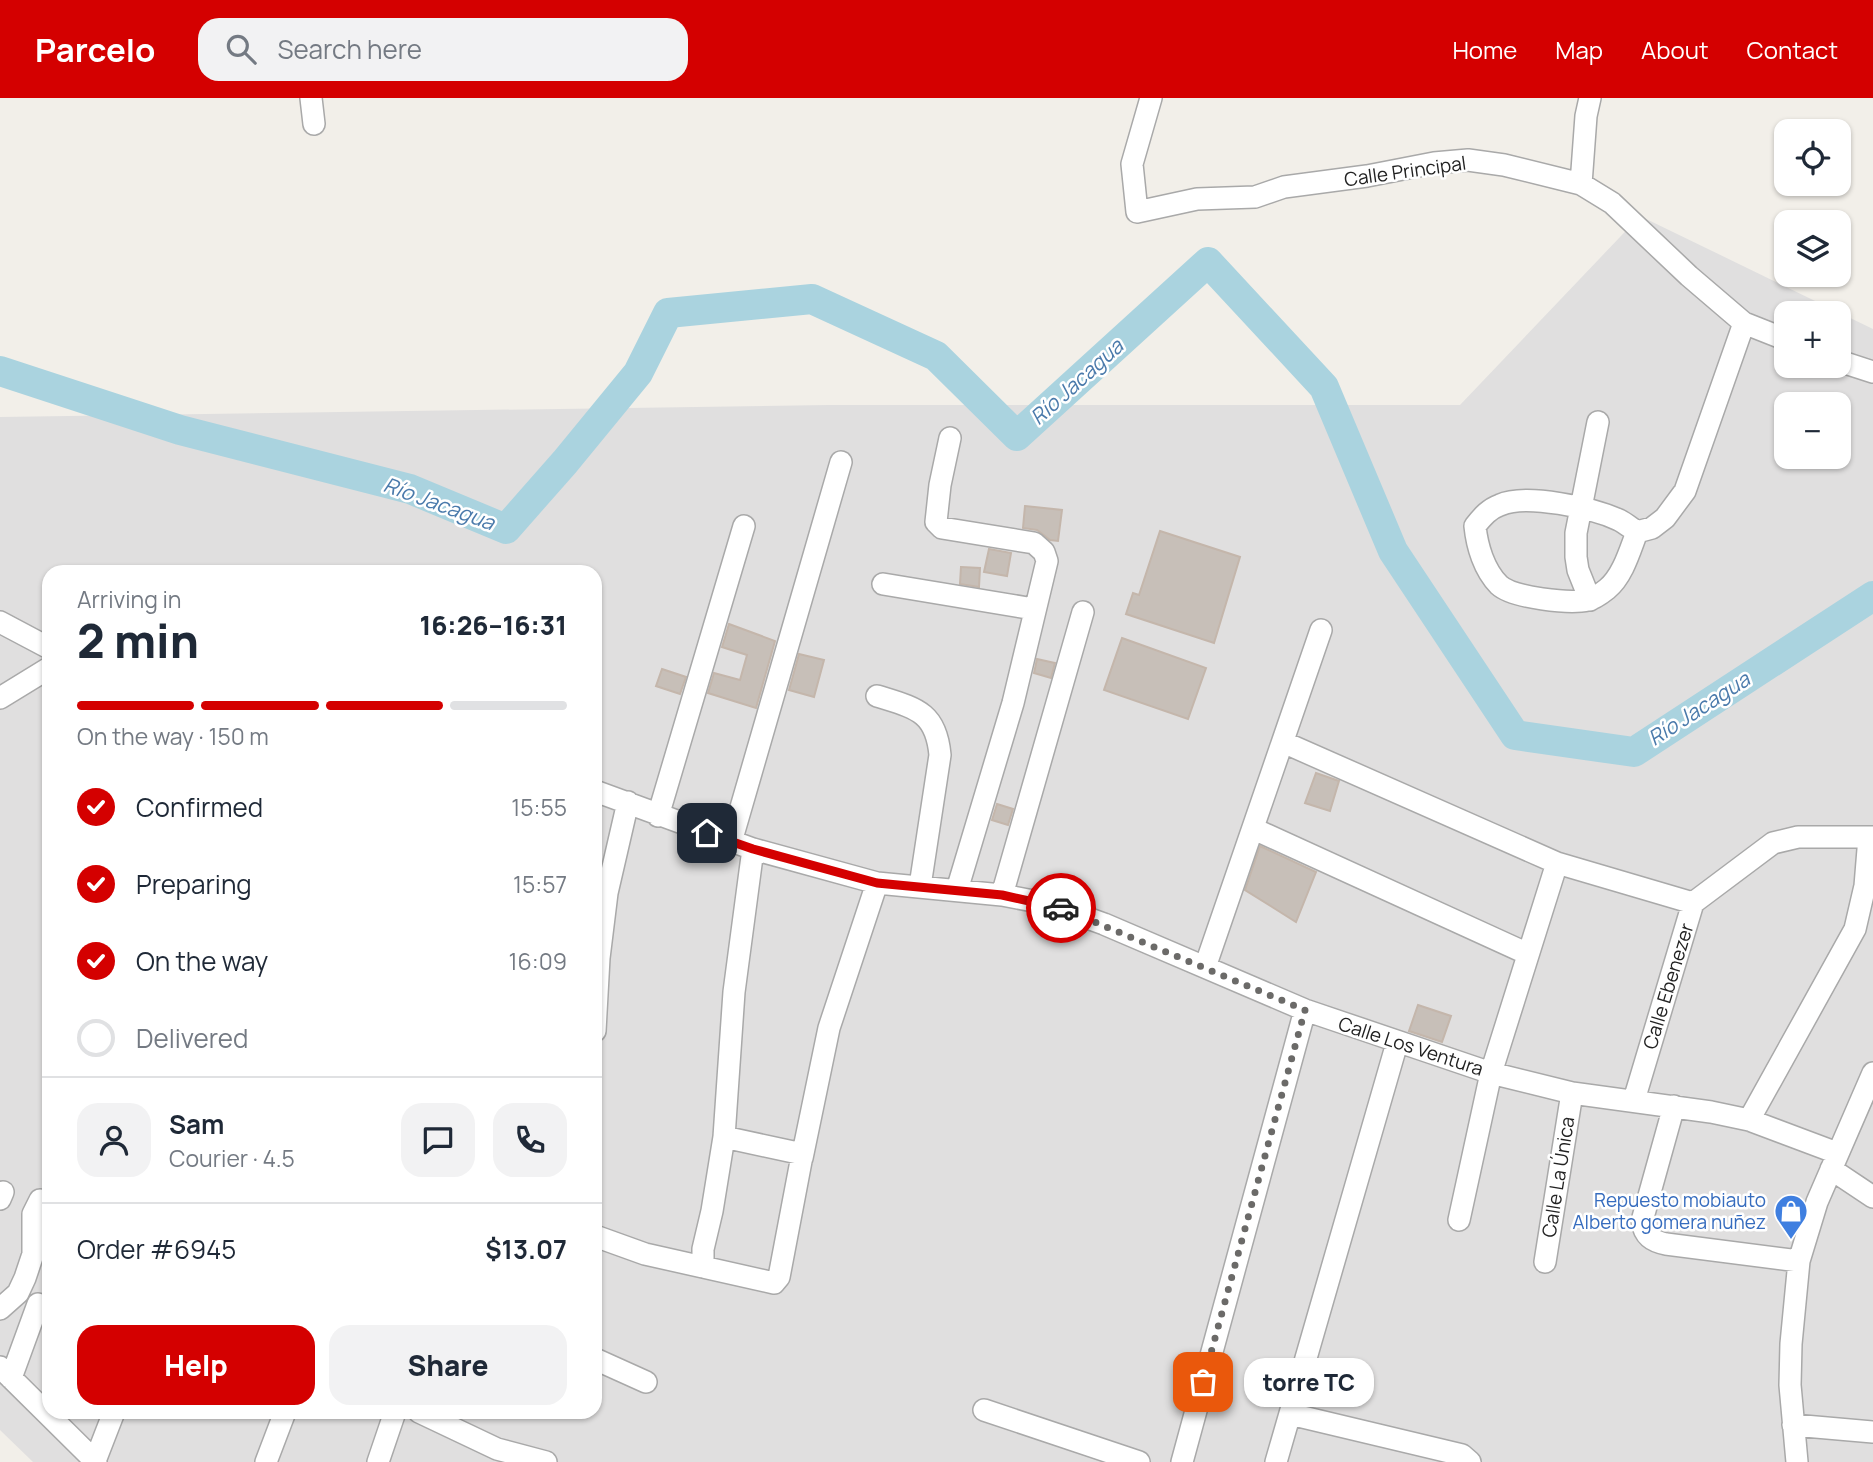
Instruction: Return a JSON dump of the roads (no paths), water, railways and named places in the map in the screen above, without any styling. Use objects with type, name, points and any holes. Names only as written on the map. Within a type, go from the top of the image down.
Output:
[{"type":"street","points":[[311,98],[313,124]]},
{"type":"street","name":"Calle Principal","points":[[1151,98],[1132,164],[1137,212],[1197,198],[1255,197],[1284,187],[1468,160],[1504,165],[1581,184],[1612,203],[1689,276],[1745,323],[1774,335]]},
{"type":"street","points":[[1581,184],[1586,116],[1590,98]]},
{"type":"street","points":[[1637,532],[1623,567],[1610,587],[1590,600],[1548,599],[1501,587],[1477,547],[1475,526],[1486,512],[1518,499],[1581,509],[1619,520],[1637,532],[1652,528],[1665,518],[1685,491],[1745,323]]},
{"type":"street","points":[[1851,365],[1873,372]]},
{"type":"street","points":[[1590,600],[1576,557],[1576,533],[1598,422]]},
{"type":"street","points":[[950,438],[938,495],[936,522],[942,528],[1034,543],[1044,552],[1046,561],[1013,703],[957,890]]},
{"type":"street","points":[[731,842],[841,462]]},
{"type":"street","points":[[658,816],[744,526]]},
{"type":"street","points":[[883,584],[1034,609]]},
{"type":"street","points":[[1002,895],[1083,612]]},
{"type":"street","points":[[0,622],[42,644]]},
{"type":"street","points":[[1205,967],[1321,630]]},
{"type":"street","points":[[0,698],[42,672]]},
{"type":"street","points":[[877,696],[915,708],[929,718],[938,736],[940,755],[920,886]]},
{"type":"street","points":[[1283,741],[1556,863],[1693,903]]},
{"type":"street","name":"Calle Los Ventura","points":[[602,793],[731,842],[877,883],[1002,895],[1049,904],[1077,913],[1305,1010],[1490,1073],[1572,1093],[1674,1106],[1749,1120],[1834,1161],[1873,1197]]},
{"type":"street","points":[[602,925],[628,802]]},
{"type":"street","points":[[1254,828],[1528,954]]},
{"type":"street","points":[[1749,1120],[1855,929],[1866,886],[1871,837]]},
{"type":"street","name":"Calle Ebenezer","points":[[1634,1100],[1693,903],[1773,844],[1798,838],[1871,837]]},
{"type":"street","points":[[703,1267],[703,1250],[724,1137],[734,992],[753,849]]},
{"type":"street","points":[[1459,1220],[1490,1073],[1556,863]]},
{"type":"street","points":[[602,1239],[645,1254],[770,1284],[777,1281],[830,1028],[877,883]]},
{"type":"street","points":[[1182,1462],[1305,1010]]},
{"type":"street","points":[[1276,1462],[1397,1043]]},
{"type":"street","points":[[1797,1462],[1790,1385],[1799,1261],[1817,1202],[1873,1073]]},
{"type":"street","name":"Calle La Única","points":[[1545,1262],[1572,1093]]},
{"type":"street","points":[[1674,1106],[1642,1222],[1648,1238],[1666,1244],[1799,1261]]},
{"type":"street","points":[[724,1137],[799,1153],[802,1158]]},
{"type":"street","points":[[0,1309],[18,1293],[25,1278],[33,1254],[33,1214],[40,1200]]},
{"type":"street","points":[[38,1304],[6,1372],[42,1408]]},
{"type":"street","points":[[602,1362],[646,1382]]},
{"type":"street","points":[[984,1410],[1139,1462]]},
{"type":"street","points":[[1290,1414],[1462,1455],[1470,1462]]},
{"type":"street","points":[[54,1419],[96,1461],[111,1419]]},
{"type":"street","points":[[266,1462],[282,1419]]},
{"type":"street","points":[[378,1462],[393,1419]]},
{"type":"street","points":[[431,1419],[495,1455],[546,1462]]},
{"type":"street","points":[[1793,1424],[1873,1433]]},
{"type":"waterway","name":"Río Jacagua","points":[[0,371],[180,430],[410,489],[506,529],[638,373],[668,313],[812,299],[936,356],[1017,436],[1208,262],[1324,387],[1393,551],[1515,735],[1634,752],[1873,596]]},
{"type":"place","name":"Repuesto mobiauto Alberto gomera nuñez","points":[[1791,1241]]},
{"type":"place","name":"torre TC","points":[[1203,1382]]}]
